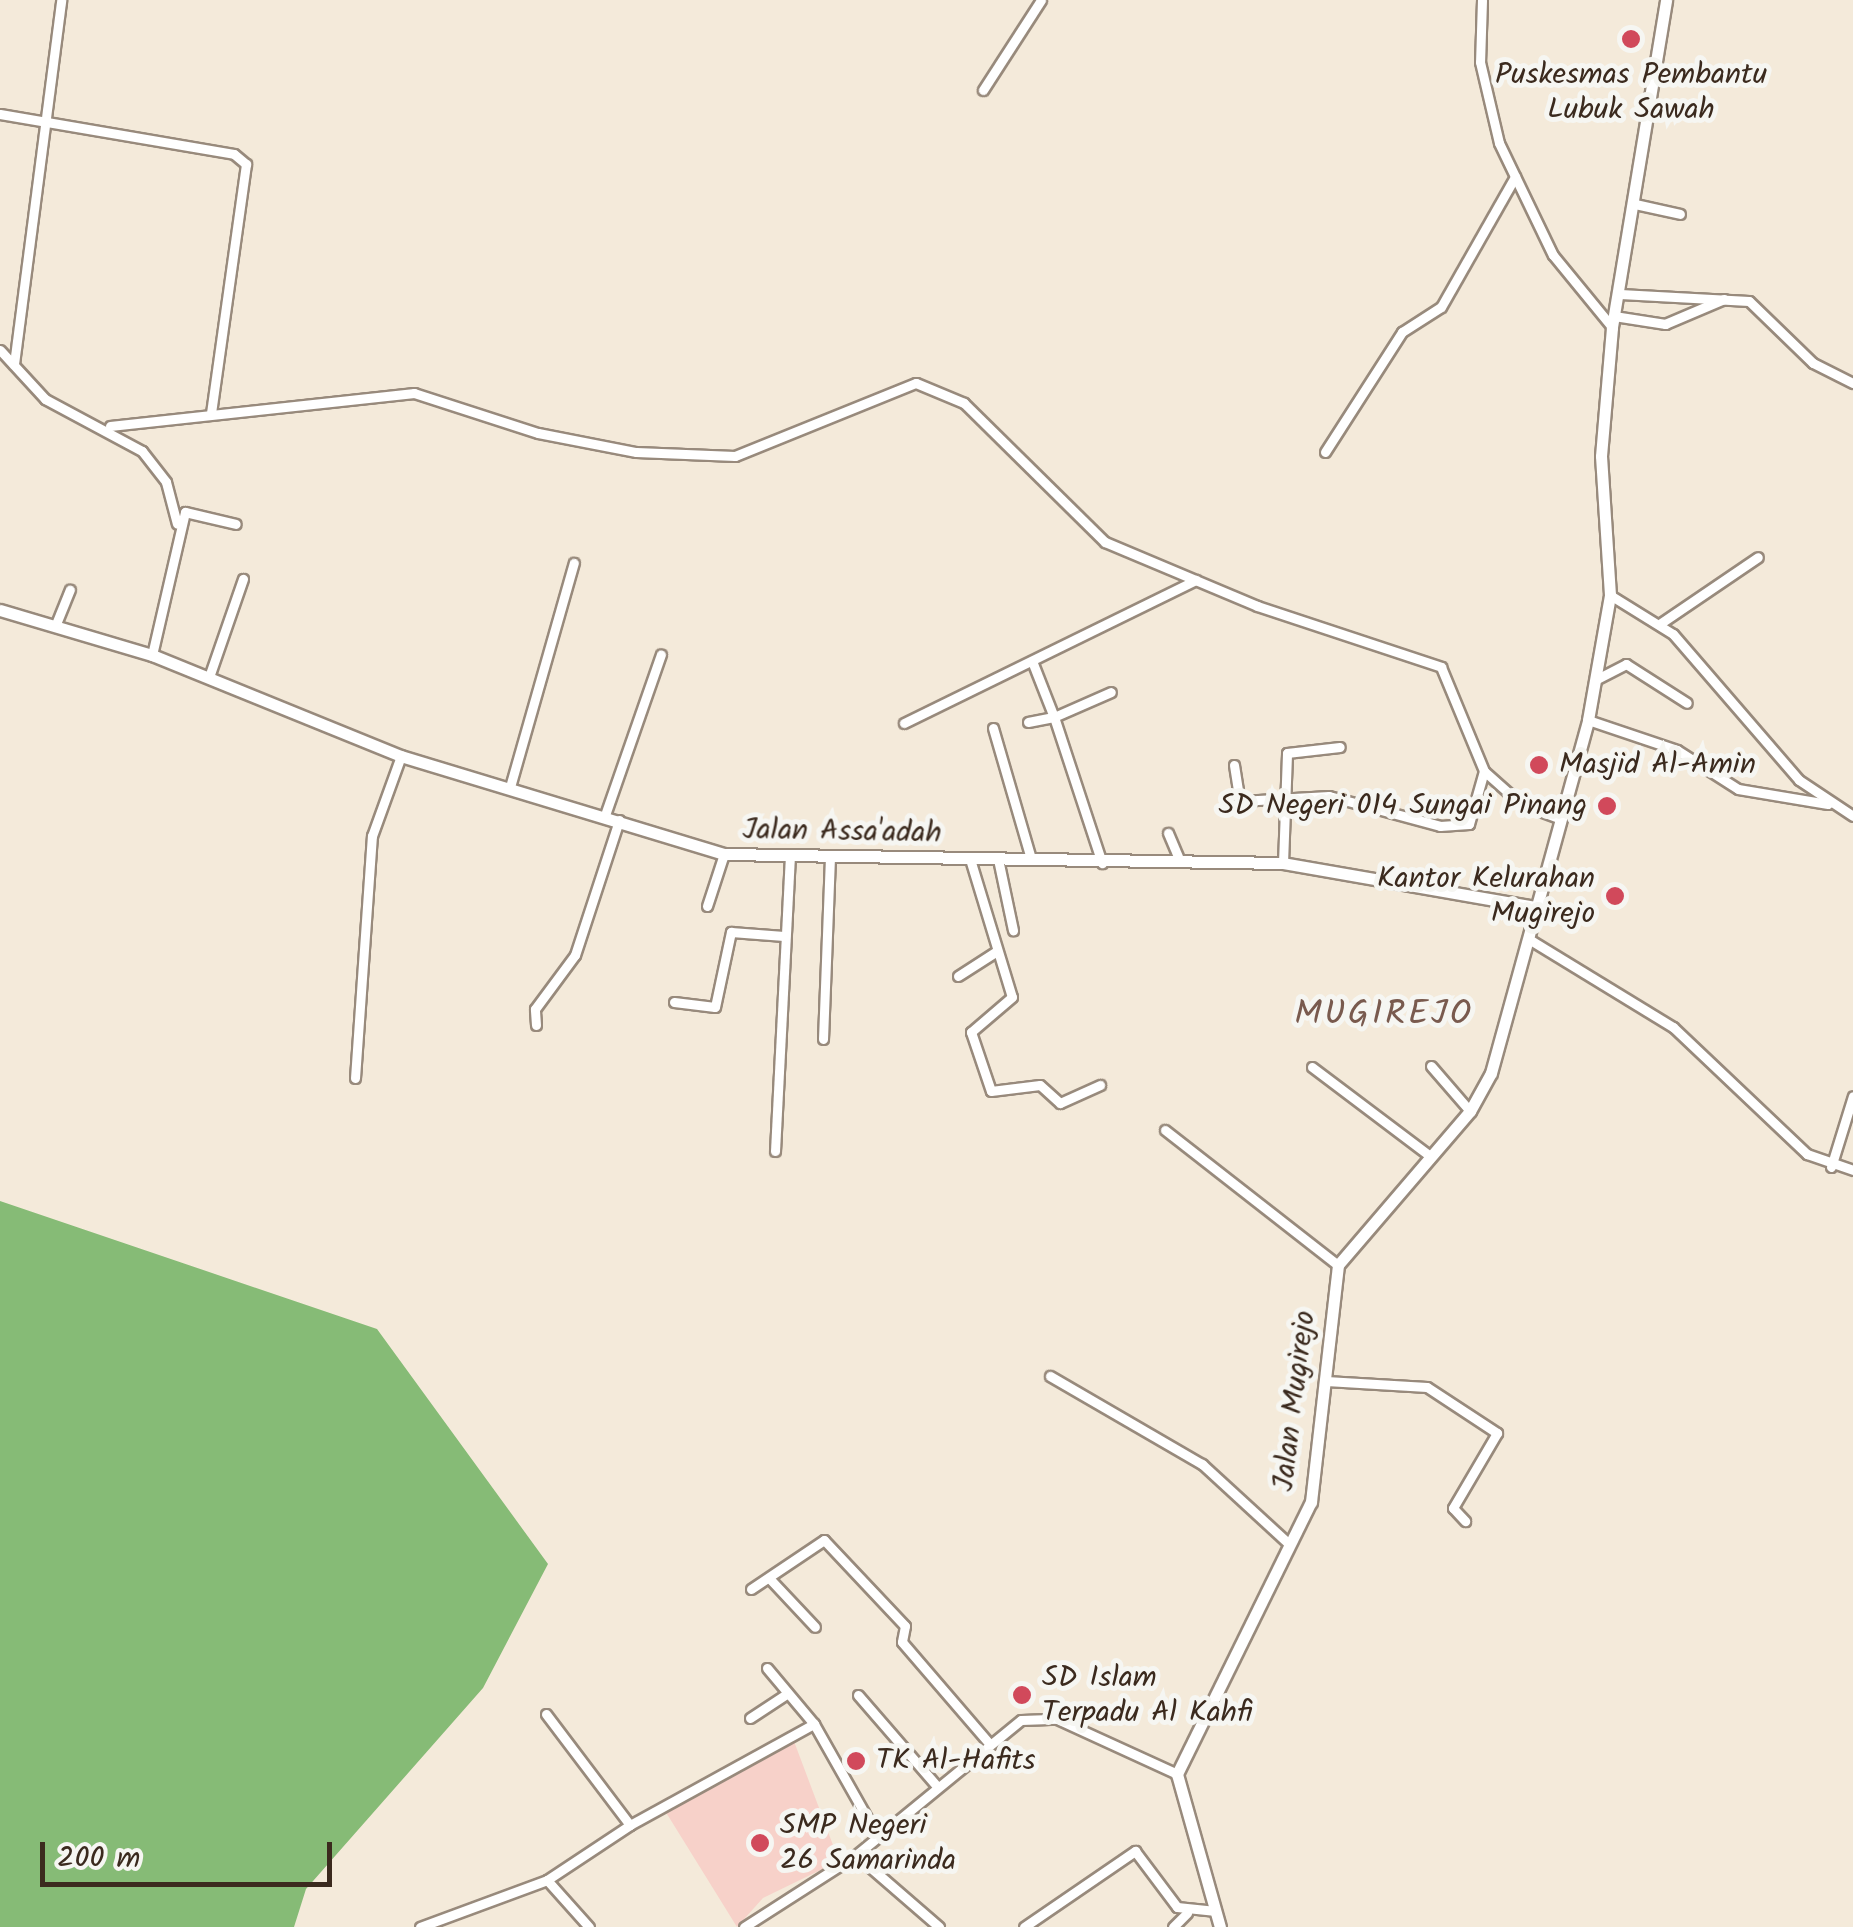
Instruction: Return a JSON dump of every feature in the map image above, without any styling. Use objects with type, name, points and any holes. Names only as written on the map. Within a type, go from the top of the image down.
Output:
[{"type":"street","points":[[14,364],[61,0]]},
{"type":"street","points":[[984,90],[1041,0]]},
{"type":"street","points":[[1482,0],[1480,62],[1515,177],[1553,255],[1613,322],[1665,324],[1726,297]]},
{"type":"street","points":[[1165,1130],[1338,1265],[1470,1111],[1532,942],[1588,720],[1610,595],[1601,456],[1613,322],[1666,0]]},
{"type":"street","points":[[0,114],[234,154],[246,164],[211,412]]},
{"type":"street","points":[[1325,452],[1402,332],[1441,307],[1515,177]]},
{"type":"street","points":[[1635,204],[1680,214]]},
{"type":"street","points":[[1620,294],[1749,300],[1814,363],[1853,383]]},
{"type":"street","points":[[0,350],[45,400],[110,426],[159,468],[177,524],[152,655]]},
{"type":"street","points":[[110,426],[211,412],[414,393],[538,433],[636,452],[735,456],[916,383],[964,404],[1105,542],[1196,580],[1441,667],[1484,771],[1521,804],[1561,818]]},
{"type":"street","points":[[177,524],[194,508],[236,524]]},
{"type":"street","points":[[1660,623],[1758,557]]},
{"type":"street","points":[[510,786],[574,563]]},
{"type":"street","points":[[209,677],[243,578]]},
{"type":"street","points":[[904,723],[1196,580]]},
{"type":"street","points":[[56,624],[70,590]]},
{"type":"street","points":[[1610,595],[1660,623],[1831,804],[1853,816]]},
{"type":"street","name":"Jalan Assa'adah","points":[[0,610],[152,655],[401,756],[724,854],[1283,863],[1541,908]]},
{"type":"street","points":[[606,816],[661,654]]},
{"type":"street","points":[[1032,661],[1102,863]]},
{"type":"street","points":[[1595,680],[1626,664],[1687,704]]},
{"type":"street","points":[[1028,722],[1054,717],[1110,692]]},
{"type":"street","points":[[1588,720],[1676,750],[1738,789],[1831,804]]},
{"type":"street","points":[[994,728],[1031,859]]},
{"type":"street","points":[[1283,863],[1290,750],[1340,747]]},
{"type":"street","points":[[355,1078],[372,836],[401,756]]},
{"type":"street","points":[[1234,765],[1240,801],[1290,795],[1464,827],[1484,771]]},
{"type":"street","points":[[536,1025],[536,1009],[576,955],[619,820]]},
{"type":"street","points":[[1168,833],[1180,861]]},
{"type":"street","points":[[707,906],[724,854]]},
{"type":"street","points":[[775,1151],[790,858]]},
{"type":"street","points":[[823,1039],[830,858]]},
{"type":"street","points":[[970,859],[1010,1002],[972,1032],[991,1090],[1040,1085],[1060,1103],[1100,1085]]},
{"type":"street","points":[[998,859],[1013,930]]},
{"type":"street","points":[[674,1002],[714,1007],[731,932],[784,936]]},
{"type":"street","points":[[1532,942],[1674,1027],[1795,1145],[1831,1167],[1853,1170]]},
{"type":"street","points":[[958,976],[998,952]]},
{"type":"street","points":[[1431,1066],[1470,1111]]},
{"type":"street","points":[[1312,1067],[1430,1156]]},
{"type":"street","points":[[1831,1167],[1853,1096]]},
{"type":"street","name":"Jalan Mugirejo","points":[[1178,1774],[1315,1486],[1338,1265]]},
{"type":"street","points":[[1050,1376],[1202,1464],[1289,1544]]},
{"type":"street","points":[[1326,1380],[1427,1387],[1496,1433],[1454,1508],[1465,1520]]},
{"type":"street","points":[[751,1590],[824,1540],[905,1626],[902,1642],[988,1742]]},
{"type":"street","points":[[769,1578],[815,1627]]},
{"type":"street","points":[[767,1668],[814,1724],[878,1837]]},
{"type":"street","points":[[750,1718],[788,1693]]},
{"type":"street","points":[[858,1695],[935,1784]]},
{"type":"street","points":[[546,1714],[630,1826]]},
{"type":"street","points":[[744,1927],[856,1855],[935,1784],[1021,1720],[1057,1719],[1178,1774],[1220,1927]]},
{"type":"street","points":[[420,1927],[547,1880],[630,1826],[814,1724]]},
{"type":"street","points":[[1024,1927],[1135,1851],[1187,1913]]},
{"type":"street","points":[[856,1855],[939,1927]]},
{"type":"street","points":[[547,1880],[589,1927]]},
{"type":"street","points":[[1172,1927],[1187,1913],[1216,1911]]},
{"type":"street","points":[[1038,1915],[1046,1927]]},
{"type":"shaded area","name":"SMP Negeri 26 Samarinda","points":[[792,1736],[839,1861],[763,1898],[737,1927],[662,1806]]},
{"type":"green space","points":[[0,1201],[377,1329],[548,1564],[483,1688],[306,1889],[294,1927],[0,1927]]},
{"type":"place","name":"Puskesmas Pembantu Lubuk Sawah","points":[[1631,39]]},
{"type":"place","name":"Masjid Al-Amin","points":[[1539,765]]},
{"type":"place","name":"SD Negeri 014 Sungai Pinang","points":[[1607,806]]},
{"type":"place","name":"Kantor Kelurahan Mugirejo","points":[[1615,896]]},
{"type":"place","name":"SD Islam Terpadu Al Kahfi","points":[[1022,1695]]},
{"type":"place","name":"TK Al-Hafits","points":[[856,1761]]},
{"type":"place","name":"SMP Negeri 26 Samarinda","points":[[760,1843]]},
{"type":"district","name":"MUGIREJO","points":[[1384,1015]]}]
